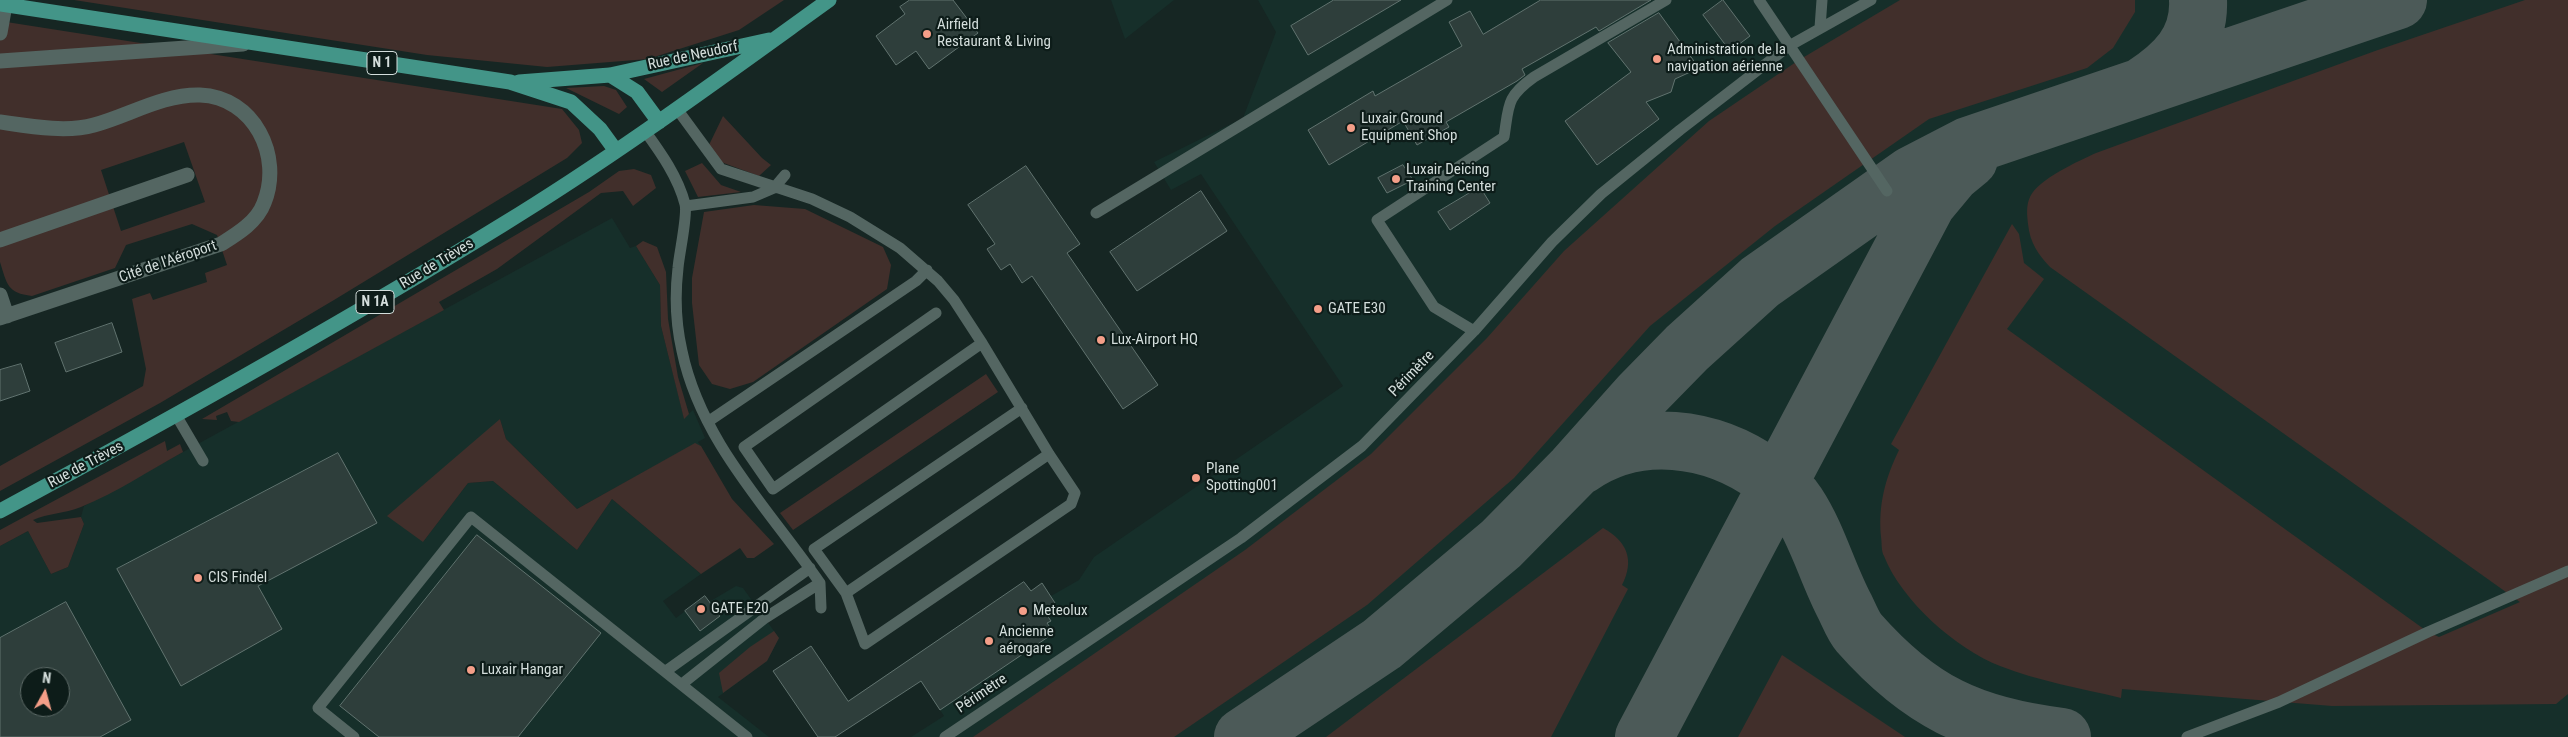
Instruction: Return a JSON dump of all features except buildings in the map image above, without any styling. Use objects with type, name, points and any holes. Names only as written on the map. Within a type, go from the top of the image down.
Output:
[{"type":"main road","name":"Rue de Trèves","points":[[0,511],[176,415],[403,285],[503,225],[646,131],[829,0]]},
{"type":"main road","name":"N 1","points":[[3,4],[510,82],[571,102],[600,129],[616,151]]},
{"type":"main road","name":"Rue de Neudorf","points":[[510,82],[610,75],[776,38]]},
{"type":"main road","name":"Rue de Neudorf","points":[[610,75],[637,92],[659,122]]},
{"type":"street","points":[[0,33],[3,4]]},
{"type":"street","points":[[0,61],[255,44]]},
{"type":"street","name":"Cité de l'Aéroport","points":[[0,122],[45,128],[92,126],[171,99],[200,95],[229,103],[253,121],[268,147],[271,176],[264,205],[246,228],[221,244],[4,317],[0,295]]},
{"type":"street","points":[[0,240],[187,175]]},
{"type":"lane","points":[[1096,213],[1447,0]]},
{"type":"lane","points":[[1474,332],[1434,307],[1377,220],[1504,138],[1510,101],[1518,88],[1666,0]]},
{"type":"lane","points":[[1758,0],[1887,191]]},
{"type":"lane","points":[[1820,28],[1822,0]]},
{"type":"lane","name":"Périmètre","points":[[945,737],[1241,538],[1362,446],[1474,332],[1552,242],[1601,194],[1789,46],[1872,0]]},
{"type":"lane","points":[[677,109],[721,169],[812,199],[850,217],[900,248],[926,270],[954,300],[982,343],[1022,408],[1049,454],[1075,493],[1071,504],[864,644],[846,593],[814,549],[1022,408]]},
{"type":"lane","points":[[646,131],[666,160],[686,206],[678,270],[678,319],[682,351],[694,392],[726,456],[820,583],[821,608]]},
{"type":"lane","points":[[686,206],[753,197],[774,188],[785,175]]},
{"type":"lane","points":[[709,421],[916,281],[926,270]]},
{"type":"lane","points":[[936,313],[744,447],[773,489],[982,343]]},
{"type":"lane","points":[[176,415],[203,461]]},
{"type":"lane","points":[[846,593],[1049,454]]},
{"type":"lane","points":[[354,737],[318,708],[471,518],[747,737]]},
{"type":"lane","points":[[666,671],[810,568]]},
{"type":"lane","points":[[2187,737],[2279,702],[2428,632],[2568,571]]},
{"type":"lane","points":[[682,684],[765,618],[820,583]]},
{"type":"shaded area","points":[[74,0],[784,0],[739,30],[648,59],[547,67],[427,55]]},
{"type":"shaded area","points":[[1111,0],[1174,0],[1125,39]]},
{"type":"shaded area","points":[[1258,0],[2568,0],[2568,737],[911,737],[944,716],[931,696],[948,685],[923,650],[1024,582],[1031,591],[1042,583],[1051,596],[1079,580],[1094,557],[1343,386],[1201,174],[1171,190],[1154,162],[1243,118],[1276,32]]},
{"type":"shaded area","points":[[1900,0],[2135,0],[2135,12],[2113,48],[2087,68],[1929,119],[1775,226],[1650,326],[1514,478],[1367,605],[1174,737],[973,737],[1245,550],[1371,454],[1487,338],[1564,251],[1709,121],[1799,60]]},
{"type":"shaded area","points":[[2525,0],[2568,0],[2568,694],[2556,704],[2332,706],[2122,689],[2121,698],[2044,680],[2000,666],[1966,648],[1932,621],[1903,589],[1892,573],[1882,552],[1880,525],[1882,503],[1886,482],[1899,450],[1891,444],[2012,224],[2019,234],[2024,263],[2044,279],[2007,329],[2428,632],[2439,637],[2520,602],[2050,267],[2038,253],[2033,243],[2029,231],[2027,210],[2030,197],[2041,184],[2060,171],[2096,153],[2375,51]]},
{"type":"shaded area","points":[[0,21],[562,109],[579,130],[582,143],[567,158],[334,300],[160,403],[0,491],[0,466],[143,386],[146,369],[132,299],[150,293],[153,300],[207,282],[205,273],[227,265],[217,235],[192,224],[126,245],[115,268],[32,296],[17,293],[9,286],[0,262]],"holes":[[[184,142],[205,202],[121,231],[101,170]]]},
{"type":"shaded area","points":[[703,63],[662,92],[644,79]]},
{"type":"shaded area","points":[[604,86],[616,90],[627,107],[619,114],[566,88]]},
{"type":"shaded area","points":[[723,116],[762,158],[771,165],[759,176],[721,162],[709,145]]},
{"type":"shaded area","points":[[702,163],[721,185],[741,192],[698,197],[685,171]]},
{"type":"shaded area","points":[[634,169],[651,175],[656,188],[633,206],[623,191],[601,193],[497,269],[439,302],[444,310],[239,422],[231,421],[227,412],[216,416],[217,420],[202,419],[589,192],[619,171]]},
{"type":"shaded area","points":[[754,205],[805,209],[883,247],[891,265],[887,289],[753,382],[730,389],[712,384],[699,365],[692,303],[692,278],[704,212]]},
{"type":"shaded area","points":[[612,218],[630,248],[636,246],[660,285],[661,326],[684,418],[693,410],[705,438],[698,442],[701,446],[695,444],[577,509],[506,439],[500,419],[423,542],[468,483],[493,481],[577,550],[612,499],[701,574],[663,601],[676,618],[705,596],[709,602],[736,586],[743,588],[779,638],[767,661],[718,697],[769,737],[0,737],[0,546],[28,531],[51,574],[68,567],[84,524],[81,517],[84,506]]},
{"type":"shaded area","points":[[643,241],[657,247],[666,272],[668,319],[678,377],[689,414],[684,419],[661,326],[660,285],[636,246]]},
{"type":"shaded area","points":[[986,374],[998,392],[793,530],[780,513]]},
{"type":"shaded area","points":[[500,419],[506,439],[577,509],[695,443],[701,446],[732,499],[774,544],[754,558],[747,558],[740,548],[701,574],[612,499],[577,550],[493,481],[468,483],[423,542],[387,516]]},
{"type":"shaded area","points":[[165,441],[167,451],[180,444],[183,452],[94,501],[75,509],[33,520],[37,523],[81,517],[84,524],[68,567],[51,574],[28,531],[0,546],[0,530]]},
{"type":"shaded area","points":[[1603,528],[1618,539],[1626,552],[1628,567],[1622,585],[1628,589],[1551,737],[1326,737]]},
{"type":"shaded area","points":[[774,631],[779,638],[767,661],[723,693],[719,673],[750,647]]},
{"type":"shaded area","points":[[1782,655],[1905,737],[1738,737]]},
{"type":"taxiway","points":[[2143,86],[2175,60],[2190,40],[2198,15],[2198,0]]},
{"type":"taxiway","points":[[1243,737],[1382,644],[1501,544],[1574,470],[1640,396],[1687,348],[1760,282],[1912,175],[1968,146],[2398,0]]},
{"type":"taxiway","points":[[1644,737],[1927,203],[1952,173],[1969,159]]},
{"type":"taxiway","points":[[1580,466],[1602,453],[1626,445],[1650,441],[1674,441],[1699,445],[1723,452],[1746,462],[1775,482],[1794,500],[1811,529],[1855,627],[1882,657],[1904,677],[1950,707],[1974,717],[2001,726],[2062,737]]},
{"type":"place","name":"Airfield Restaurant & Living","points":[[927,34]]},
{"type":"place","name":"Administration de la navigation aérienne","points":[[1657,59]]},
{"type":"place","name":"Luxair Ground Equipment Shop","points":[[1351,128]]},
{"type":"place","name":"Luxair Deicing Training Center","points":[[1396,179]]},
{"type":"place","name":"GATE E30","points":[[1318,309]]},
{"type":"place","name":"Lux-Airport HQ","points":[[1101,340]]},
{"type":"place","name":"Plane Spotting001","points":[[1196,478]]},
{"type":"place","name":"CIS Findel","points":[[198,578]]},
{"type":"place","name":"GATE E20","points":[[701,609]]},
{"type":"place","name":"Meteolux","points":[[1023,611]]},
{"type":"place","name":"Ancienne aérogare","points":[[989,641]]},
{"type":"place","name":"Luxair Hangar","points":[[471,670]]}]
